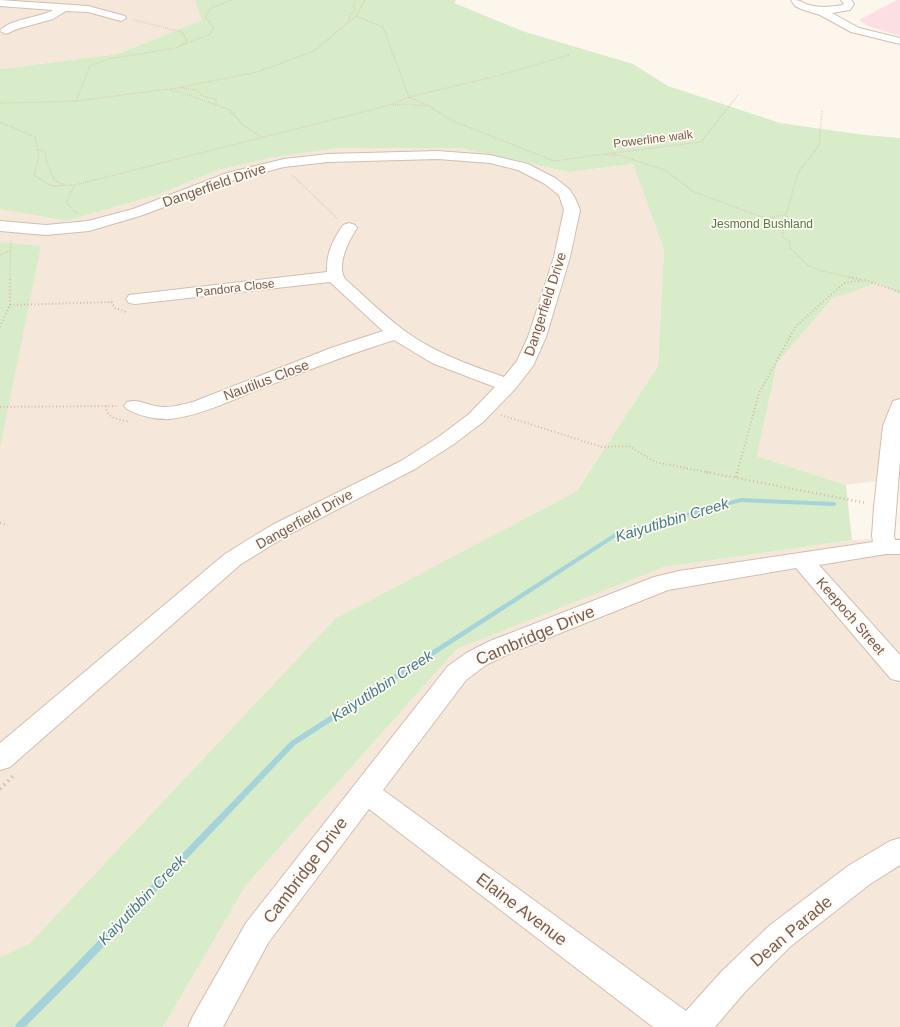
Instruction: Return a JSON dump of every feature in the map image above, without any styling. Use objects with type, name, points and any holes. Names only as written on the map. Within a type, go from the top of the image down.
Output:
[{"type":"street","points":[[796,0],[798,4],[824,13],[855,30],[871,33],[900,42]]},
{"type":"street","points":[[0,3],[88,9],[122,18]]},
{"type":"street","points":[[810,8],[834,10],[850,3]]},
{"type":"street","points":[[850,3],[848,18],[871,33]]},
{"type":"street","points":[[6,31],[13,27],[49,17],[65,7]]},
{"type":"street","name":"Dangerfield Drive","points":[[0,759],[233,559],[280,530],[408,465],[448,440],[476,418],[508,385],[526,362],[538,338],[562,258],[572,210],[568,198],[564,192],[550,181],[523,167],[490,159],[438,156],[328,158],[284,163],[232,176],[133,214],[89,226],[46,230],[6,227]]},
{"type":"street","points":[[343,222],[334,259],[335,276],[396,332],[417,348],[444,362],[508,385]]},
{"type":"street","name":"Pandora Close","points":[[135,299],[335,276]]},
{"type":"street","name":"Nautilus Close","points":[[134,414],[153,412],[169,414],[198,406],[338,352],[396,332]]},
{"type":"street","points":[[893,547],[883,536],[893,426],[900,405]]},
{"type":"street","name":"Cambridge Drive","points":[[205,1027],[257,933],[457,673],[475,659],[662,583],[893,547]]},
{"type":"street","name":"Keepoch Street","points":[[802,560],[900,672]]},
{"type":"street","name":"Elaine Avenue","points":[[364,793],[380,802],[680,1027]]},
{"type":"street","name":"Dean Parade","points":[[694,1027],[733,982],[780,936],[859,875],[900,850]]},
{"type":"path","points":[[76,101],[90,66],[108,59],[176,48],[210,34],[214,28],[205,17],[211,8],[232,0]]},
{"type":"path","points":[[349,21],[350,15],[355,10],[354,6],[356,0]]},
{"type":"path","points":[[0,103],[76,101],[167,90],[257,72],[314,51],[356,16],[365,0]]},
{"type":"path","points":[[356,16],[383,28],[409,97],[429,106],[453,121],[554,160],[597,155],[618,155],[665,170],[694,192],[765,218],[786,215]]},
{"type":"path","points":[[122,18],[182,32],[186,41],[176,48]]},
{"type":"path","points":[[0,122],[35,137],[39,155],[34,175],[51,186],[75,185],[261,136],[272,135],[390,105],[409,97],[497,76],[568,55]]},
{"type":"path","points":[[178,88],[198,90],[202,96],[216,99],[216,104]]},
{"type":"path","points":[[167,90],[183,92],[230,110],[244,126],[261,136]]},
{"type":"path","name":"Powerline walk","points":[[597,155],[701,142],[738,95]]},
{"type":"path","points":[[390,105],[410,104],[429,106]]},
{"type":"path","points":[[822,111],[819,145],[798,173],[786,215],[788,220],[784,225],[782,237],[790,242],[790,248],[807,265],[818,270],[865,280],[900,292]]},
{"type":"path","points":[[38,149],[45,152],[47,163],[55,181],[65,186]]},
{"type":"path","points":[[284,163],[288,171],[343,222]]},
{"type":"path","points":[[75,185],[66,202],[89,226]]},
{"type":"path","points":[[0,327],[10,305],[10,251],[6,227]]},
{"type":"path","points":[[0,255],[10,251]]},
{"type":"path","points":[[736,477],[759,392],[796,326],[844,283],[865,280]]},
{"type":"path","points":[[10,305],[115,302]]},
{"type":"path","points":[[106,406],[106,412],[109,416],[134,414]]},
{"type":"path","points":[[0,407],[106,406],[134,414]]},
{"type":"path","points":[[483,410],[602,447],[629,446],[655,462],[885,507]]},
{"type":"path","points":[[0,523],[8,525]]},
{"type":"shaded area","points":[[0,0],[195,0],[203,20],[118,54],[0,69]]},
{"type":"shaded area","points":[[897,0],[900,0],[900,36],[868,26],[859,20]]},
{"type":"shaded area","points":[[338,148],[460,148],[569,172],[633,164],[664,250],[658,366],[577,491],[335,620],[29,944],[0,957],[0,209],[66,221],[157,195],[218,170],[270,158]]},
{"type":"shaded area","points":[[877,283],[900,294],[900,478],[846,485],[757,456],[777,363],[832,299]]},
{"type":"shaded area","points":[[900,538],[900,1027],[163,1027],[246,885],[457,649],[664,567],[852,540]]},
{"type":"green space","name":"Jesmond Bushland","points":[[195,0],[456,0],[454,3],[522,31],[633,64],[668,86],[780,123],[865,135],[900,138],[900,294],[877,283],[832,299],[777,363],[757,456],[846,485],[852,540],[664,567],[457,649],[246,885],[163,1027],[0,1027],[0,957],[29,944],[335,619],[577,491],[658,366],[664,250],[633,164],[569,172],[460,148],[338,148],[270,158],[218,170],[157,195],[66,221],[0,209],[0,69],[118,54],[202,20]]},
{"type":"green space","points":[[0,242],[41,246],[0,448]]},
{"type":"waterway","name":"Kaiyutibbin Creek","points":[[19,1027],[71,975],[293,743],[617,534],[741,500],[834,504]]}]
